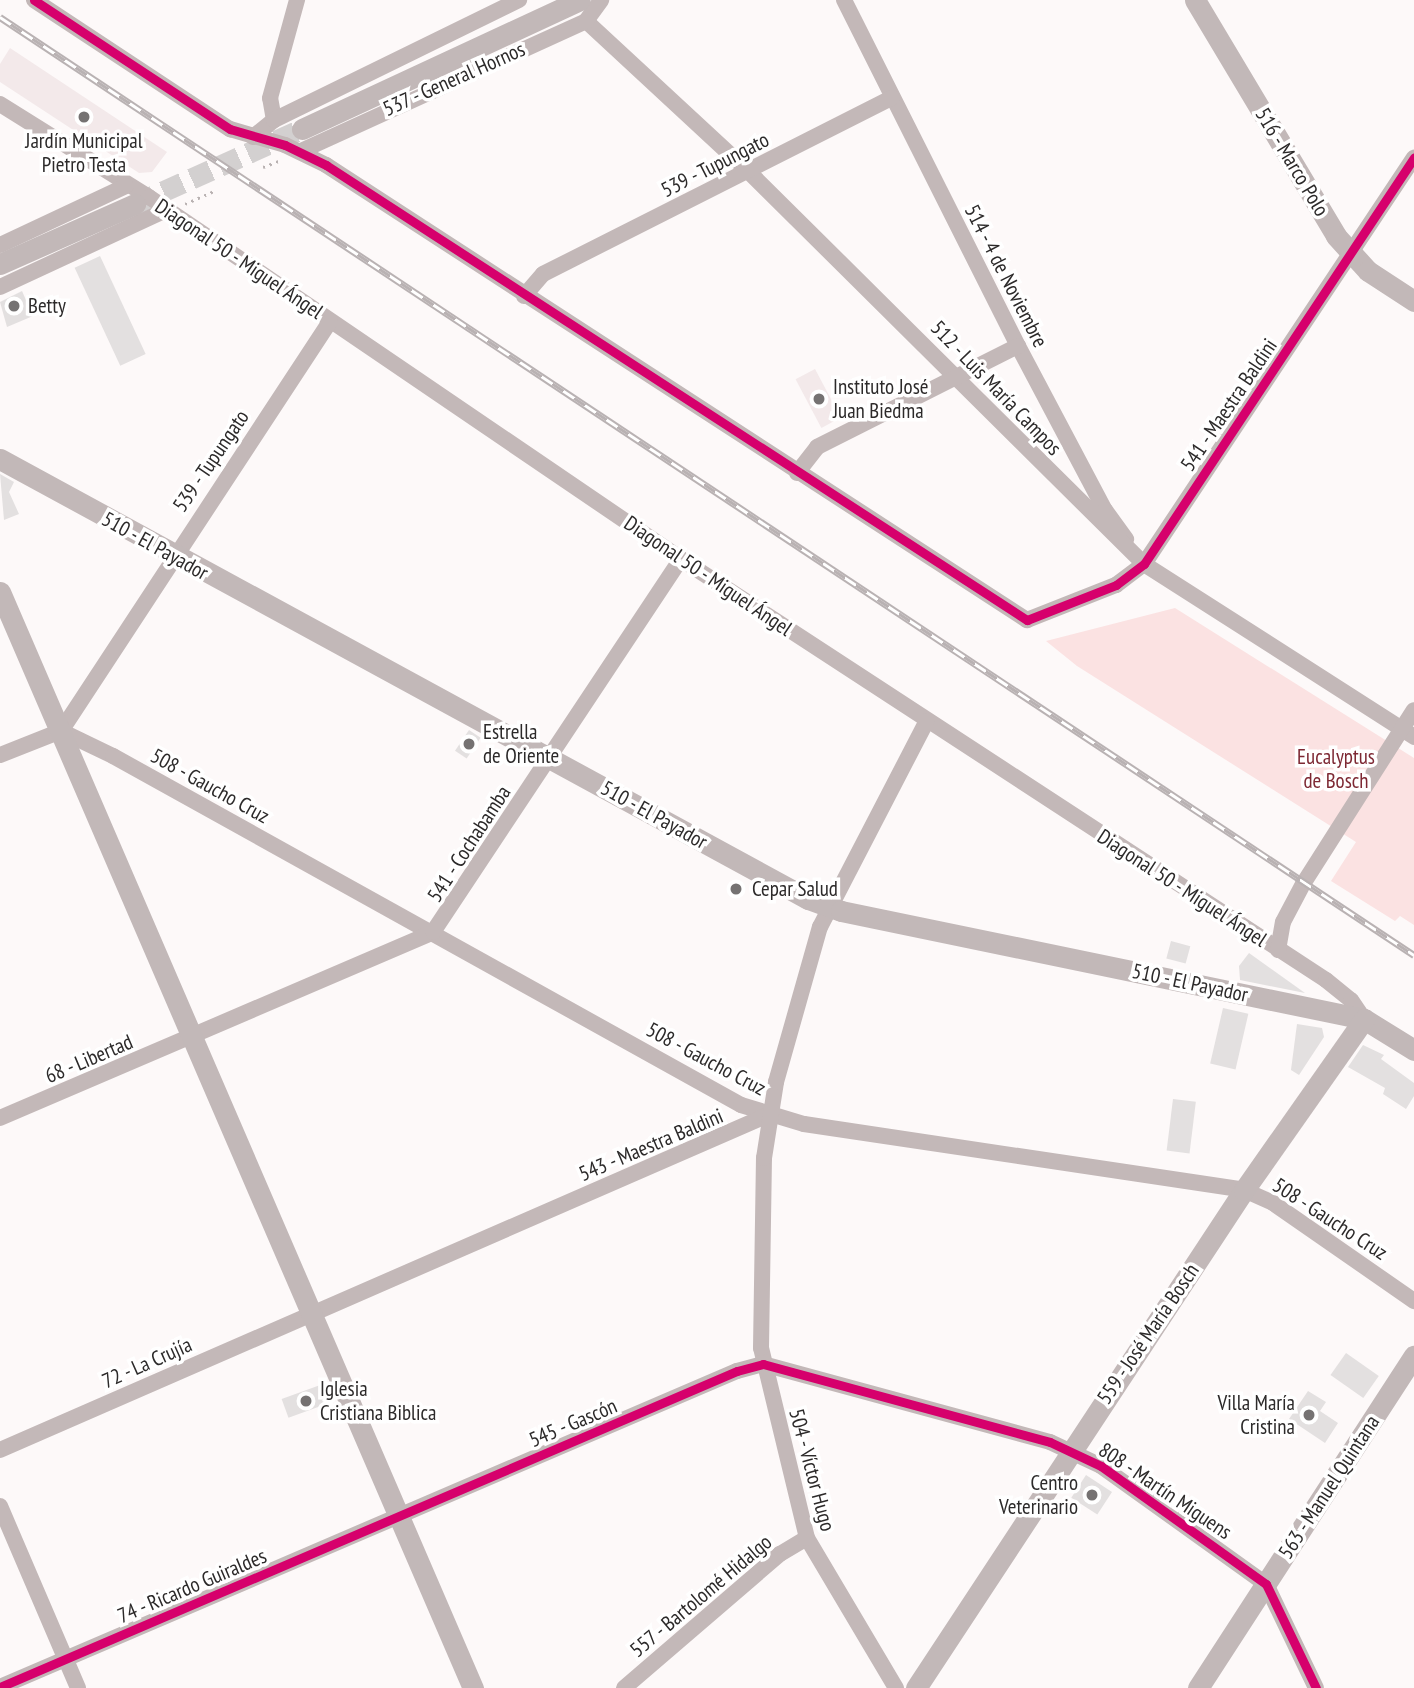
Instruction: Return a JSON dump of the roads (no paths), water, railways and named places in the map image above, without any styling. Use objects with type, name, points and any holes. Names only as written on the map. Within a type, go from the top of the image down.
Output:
[{"type":"street","points":[[34,0],[217,121],[254,137],[301,151],[797,473],[817,447],[959,378],[1018,346]]},
{"type":"street","points":[[274,120],[270,98],[297,0]]},
{"type":"street","name":"537 - General Hornos","points":[[254,137],[274,120],[519,0]]},
{"type":"street","name":"537 - General Hornos","points":[[302,129],[579,0]]},
{"type":"street","name":"537 - General Hornos","points":[[301,151],[586,21],[601,0]]},
{"type":"street","name":"514 - 4 de Noviembre","points":[[844,0],[1018,346],[1105,510],[1144,564]]},
{"type":"street","name":"516 - Marco Polo","points":[[1195,0],[1350,255],[1414,301]]},
{"type":"street","name":"512 - Luis María Campos","points":[[586,21],[749,172],[959,378],[1093,518],[1144,564],[1408,733]]},
{"type":"street","name":"539 - Tupungato","points":[[524,296],[543,274],[892,98]]},
{"type":"street","name":"Diagonal 50 - Miguel Ángel","points":[[0,104],[130,195],[166,210],[681,559],[1341,991],[1364,1019],[1414,1050]]},
{"type":"street","name":"541 - Maestra Baldini","points":[[797,473],[1027,620],[1116,584],[1144,564],[1414,157]]},
{"type":"street","points":[[4,256],[130,195]]},
{"type":"street","points":[[0,287],[166,210]]},
{"type":"street","name":"539 - Tupungato","points":[[61,731],[172,556],[330,321]]},
{"type":"street","name":"510 - El Payador","points":[[0,458],[172,556],[827,907],[1364,1019]]},
{"type":"street","name":"541 - Cochabamba","points":[[194,1038],[433,932],[681,559]]},
{"type":"street","points":[[0,592],[473,1688]]},
{"type":"street","points":[[1278,950],[1283,922],[1303,884],[1408,733],[1414,710]]},
{"type":"street","points":[[768,1115],[827,907],[927,720]]},
{"type":"street","points":[[0,755],[61,731]]},
{"type":"street","name":"508 - Gaucho Cruz","points":[[61,731],[433,932],[741,1105],[768,1115],[1244,1190],[1273,1203],[1414,1301]]},
{"type":"street","name":"559 - José María Bosch","points":[[916,1688],[1244,1190],[1364,1019]]},
{"type":"street","name":"68 - Libertad","points":[[0,1118],[194,1038]]},
{"type":"street","name":"543 - Maestra Baldini","points":[[311,1314],[768,1115]]},
{"type":"street","name":"504 - Víctor Hugo","points":[[768,1115],[760,1334],[763,1364],[807,1538],[895,1688]]},
{"type":"street","name":"72 - La Crujía","points":[[0,1450],[311,1314]]},
{"type":"street","name":"563 - Manuel Quintana","points":[[1198,1688],[1414,1356]]},
{"type":"street","name":"808 - Martín Miguens","points":[[763,1364],[1071,1450],[1266,1584],[1316,1688]]},
{"type":"street","name":"545 - Gascón","points":[[398,1518],[737,1371],[763,1364]]},
{"type":"street","points":[[0,1506],[78,1688]]},
{"type":"street","name":"74 - Ricardo Guiraldes","points":[[0,1687],[398,1518]]},
{"type":"street","name":"557 - Bartolomé Hidalgo","points":[[624,1688],[780,1555],[807,1538]]},
{"type":"tunnel","points":[[135,204],[302,129]]},
{"type":"railway","points":[[0,17],[1414,955]]},
{"type":"place","name":"Jardín Municipal Pietro Testa","points":[[84,117]]},
{"type":"place","name":"Betty","points":[[14,306]]},
{"type":"place","name":"Instituto José Juan Biedma","points":[[819,399]]},
{"type":"place","name":"Estrella de Oriente","points":[[469,744]]},
{"type":"place","name":"Cepar Salud","points":[[736,889]]},
{"type":"place","name":"Iglesia Cristiana Biblica","points":[[306,1401]]},
{"type":"place","name":"Villa María Cristina","points":[[1309,1415]]},
{"type":"place","name":"Centro Veterinario","points":[[1092,1495]]},
{"type":"park label","name":"Eucalyptus de Bosch","points":[[1336,769]]}]
